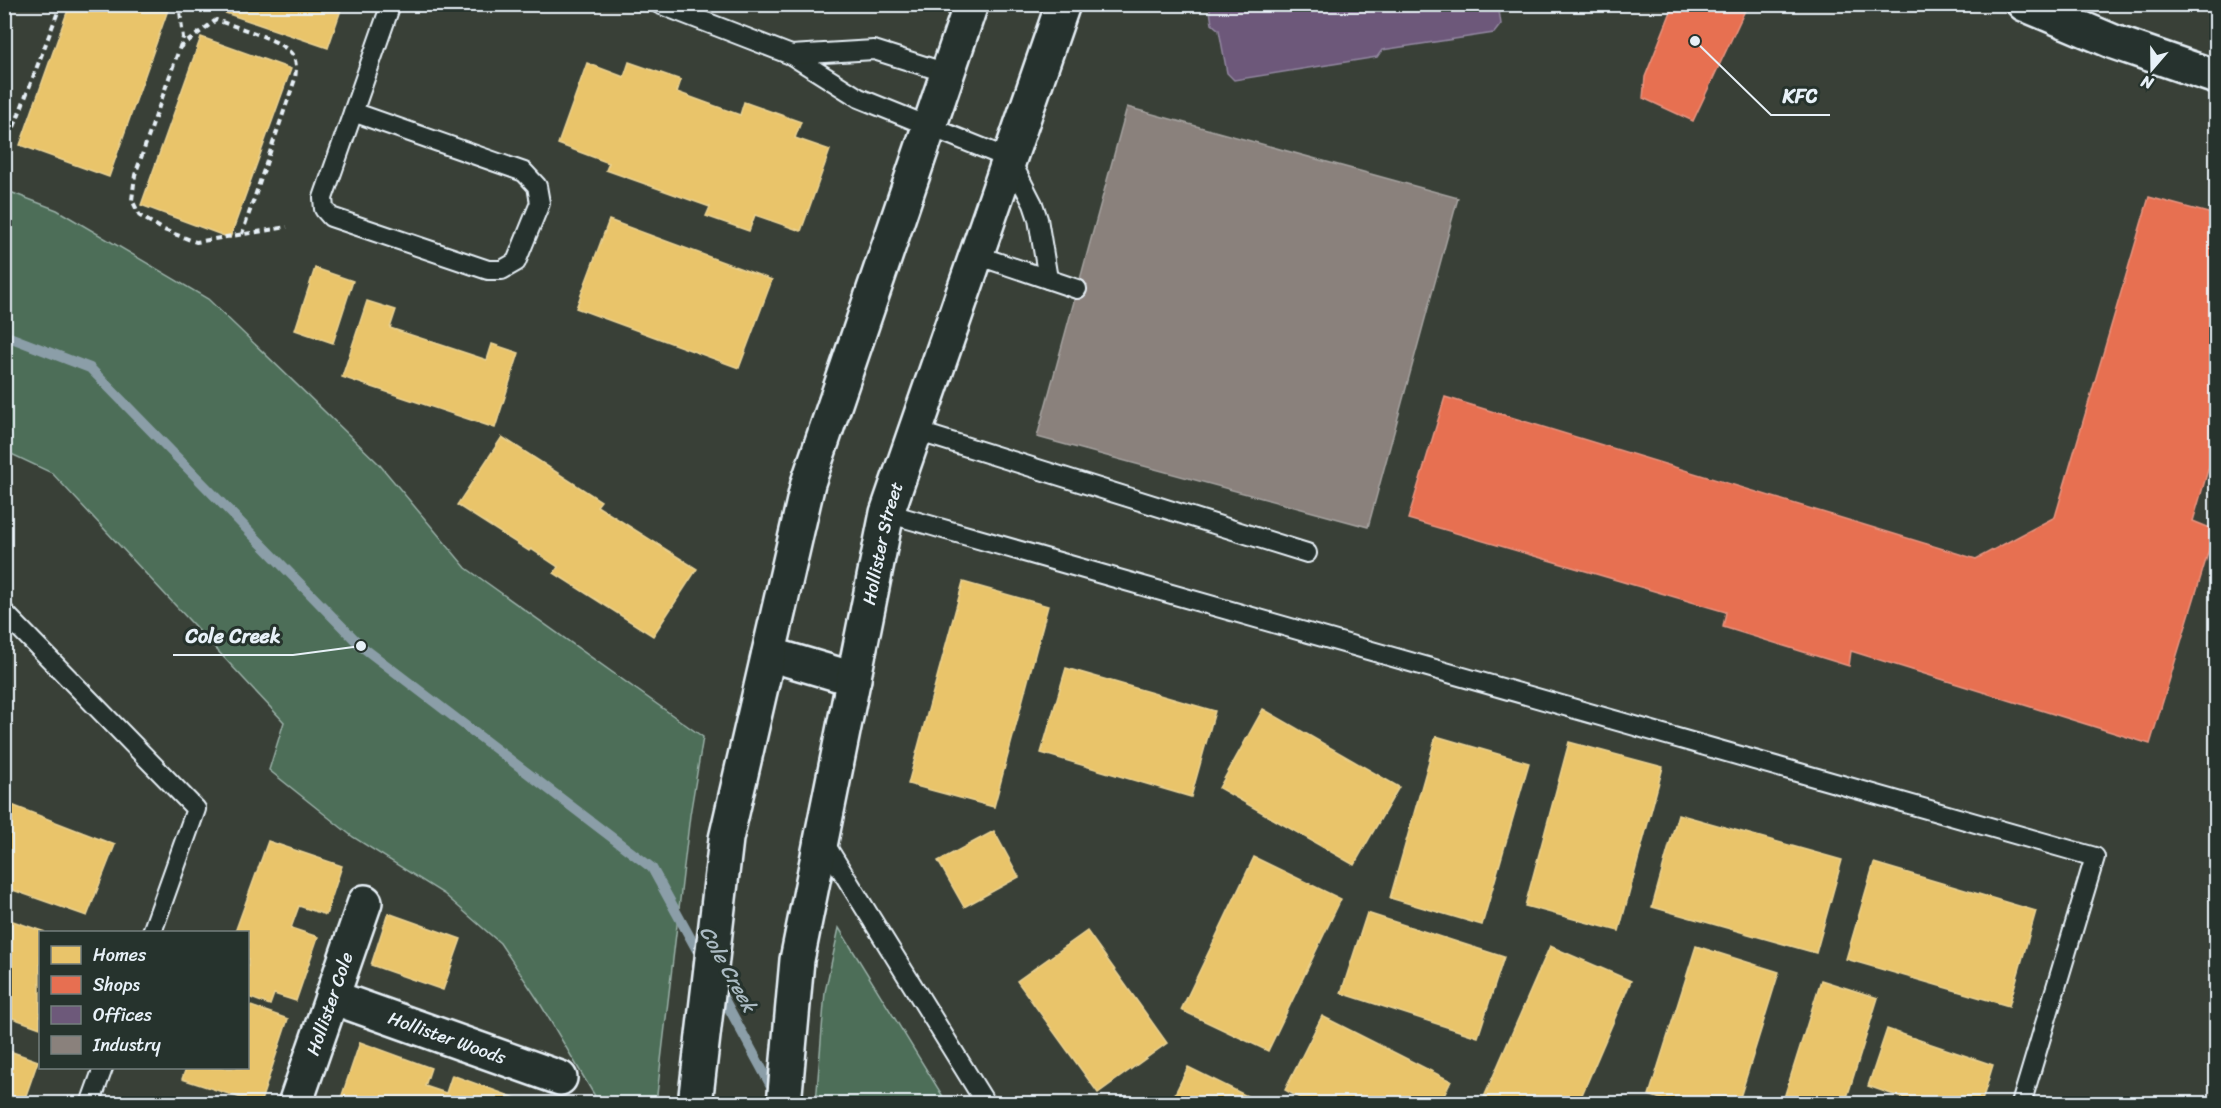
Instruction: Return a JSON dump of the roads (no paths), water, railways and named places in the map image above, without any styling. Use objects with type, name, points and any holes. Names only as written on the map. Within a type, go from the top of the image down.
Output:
[{"type":"main road","points":[[695,1104],[726,839],[808,483],[971,4]]},
{"type":"main road","name":"Hollister Street","points":[[784,1104],[797,960],[886,513],[1063,4]]},
{"type":"main road","points":[[2024,4],[2114,42],[2217,77]]},
{"type":"main road","points":[[769,654],[854,679]]},
{"type":"main road","name":"Hollister Cole","points":[[295,1104],[365,902]]},
{"type":"main road","name":"Hollister Woods","points":[[332,997],[560,1078]]},
{"type":"lane","points":[[353,112],[524,172],[537,186],[540,203],[516,262],[502,270],[488,270],[331,217],[324,209],[323,198],[353,112],[391,4]]},
{"type":"lane","points":[[659,4],[791,55],[859,98],[1010,159],[1038,219],[1048,279]]},
{"type":"lane","points":[[791,55],[874,50],[947,73]]},
{"type":"lane","points":[[976,255],[1077,289]]},
{"type":"lane","points":[[916,431],[1307,553]]},
{"type":"lane","points":[[886,513],[2095,857],[2021,1104]]},
{"type":"lane","points":[[4,612],[196,809],[153,931]]},
{"type":"lane","points":[[822,840],[986,1104]]},
{"type":"lane","points":[[90,1104],[103,1069]]},
{"type":"waterway","name":"Cole Creek","points":[[4,335],[90,368],[361,646],[652,868],[703,961]]},
{"type":"waterway","name":"Cole Creek","points":[[718,988],[776,1095]]},
{"type":"place","name":"KFC","points":[[1695,41]]},
{"type":"place","name":"Cole Creek","points":[[361,646]]}]
